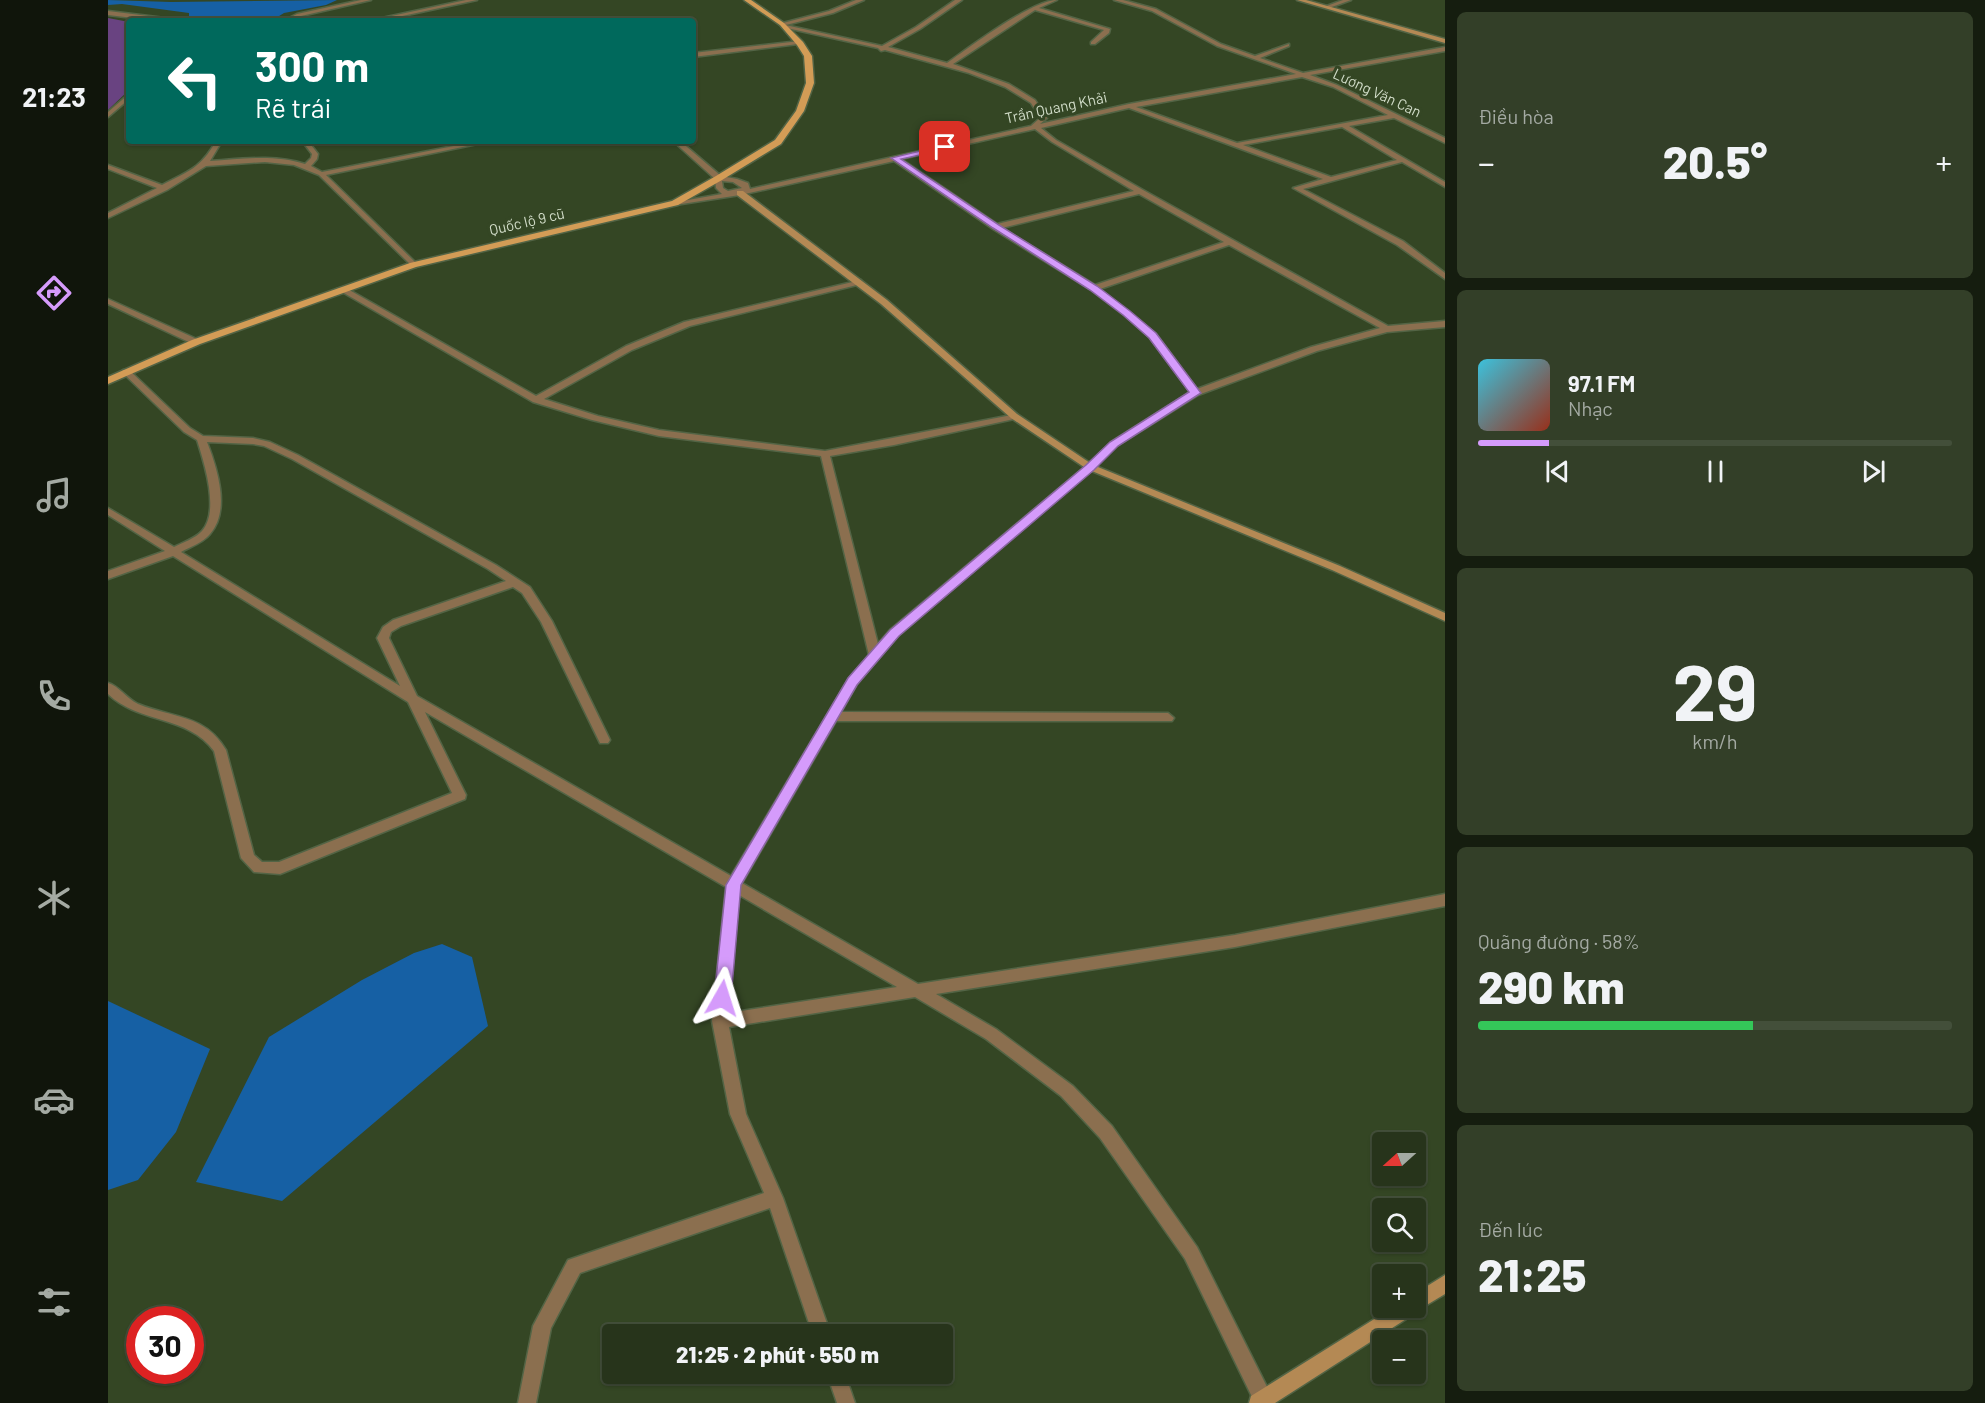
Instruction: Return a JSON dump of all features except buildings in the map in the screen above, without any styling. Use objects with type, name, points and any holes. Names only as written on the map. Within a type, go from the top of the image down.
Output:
[{"type":"main road","name":"Quốc lộ 9 cũ","points":[[108,381],[196,342],[413,265],[675,203],[719,178],[778,142],[800,111],[810,83],[808,56],[798,42],[783,26],[747,0]]},
{"type":"street","points":[[292,18],[368,0]]},
{"type":"street","points":[[386,18],[474,0]]},
{"type":"street","points":[[783,26],[831,12],[861,0]]},
{"type":"street","points":[[881,49],[918,28],[959,0]]},
{"type":"street","points":[[949,64],[1034,8],[1054,0]]},
{"type":"street","name":"Lương Văn Can","points":[[1117,0],[1154,10],[1206,39],[1335,86],[1445,141]]},
{"type":"street","points":[[1300,0],[1445,41]]},
{"type":"street","points":[[1327,8],[1348,0]]},
{"type":"street","points":[[1034,8],[1107,29],[1107,32],[1093,44]]},
{"type":"street","points":[[108,13],[149,18]]},
{"type":"street","points":[[783,26],[949,64],[1019,89],[1040,107],[1044,118],[1034,125],[1054,141],[1230,243],[1387,329]]},
{"type":"street","points":[[696,55],[798,42]]},
{"type":"street","points":[[1254,58],[1287,45]]},
{"type":"street","name":"Trần Quang Khải","points":[[675,203],[740,193],[1034,125],[1129,106],[1445,49]]},
{"type":"street","points":[[108,116],[126,99]]},
{"type":"street","points":[[1129,106],[1330,179]]},
{"type":"street","points":[[1238,145],[1395,116]]},
{"type":"street","points":[[1344,126],[1445,185]]},
{"type":"street","points":[[108,216],[164,188],[204,164],[217,144]]},
{"type":"street","points":[[307,144],[315,154],[314,159],[308,165]]},
{"type":"street","points":[[432,144],[435,151]]},
{"type":"street","points":[[321,174],[473,144]]},
{"type":"street","points":[[679,144],[719,178],[735,180],[745,185],[746,189],[740,193],[719,191],[717,185],[719,178]]},
{"type":"street","points":[[895,158],[1094,288],[1153,336],[1195,393]]},
{"type":"street","points":[[204,164],[269,160],[308,165],[321,174],[413,265]]},
{"type":"street","points":[[1402,160],[1297,188],[1400,243],[1445,277]]},
{"type":"street","points":[[108,167],[164,188]]},
{"type":"street","points":[[996,226],[1140,192]]},
{"type":"street","points":[[740,193],[884,302],[1014,416],[1090,467],[1336,568],[1445,617]]},
{"type":"street","points":[[1094,288],[1230,243]]},
{"type":"street","points":[[537,400],[629,348],[687,324],[858,282]]},
{"type":"street","points":[[341,289],[537,400],[595,418],[659,433],[825,454],[1014,416]]},
{"type":"street","points":[[108,301],[196,342]]},
{"type":"street","points":[[818,1324],[775,1198],[738,1114],[720,1021],[734,885],[853,681],[894,633],[1090,467],[1114,444],[1195,393],[1314,349],[1387,329],[1445,324]]},
{"type":"street","points":[[126,372],[187,430],[201,439],[253,441],[267,444],[306,463],[526,590],[546,621],[604,740]]},
{"type":"street","points":[[108,575],[148,563],[174,552],[206,533],[214,515],[215,492],[209,460],[201,439]]},
{"type":"street","points":[[825,454],[875,656]]},
{"type":"street","points":[[108,511],[413,699],[991,1034],[1067,1091],[1106,1132],[1191,1253],[1262,1402],[1392,1318]]},
{"type":"street","points":[[108,687],[137,709],[198,727],[212,735],[220,750],[248,858],[254,865],[267,869],[280,868],[460,795],[383,638],[387,630],[397,623],[515,582]]},
{"type":"street","points":[[832,716],[1168,717]]},
{"type":"street","points":[[720,1021],[1235,940],[1445,900]]},
{"type":"street","points":[[527,1403],[542,1326],[574,1266],[775,1198]]},
{"type":"street","points":[[1426,1296],[1445,1284]]},
{"type":"street","points":[[839,1384],[846,1403]]},
{"type":"shaded area","points":[[108,18],[126,21],[126,93],[108,110]]},
{"type":"water","points":[[108,0],[171,2],[337,0],[326,5],[284,13],[276,18],[189,18],[189,13],[122,4],[108,5]]},
{"type":"water","points":[[442,944],[472,957],[488,1026],[282,1201],[196,1182],[269,1037],[362,980],[414,953]]},
{"type":"water","points":[[108,1001],[210,1049],[176,1132],[138,1180],[108,1190]]},
{"type":"route","points":[[722,998],[734,885],[853,681],[894,633],[1090,467],[1114,444],[1195,393],[1153,336],[1127,313],[1094,288],[895,158],[945,147]]}]
